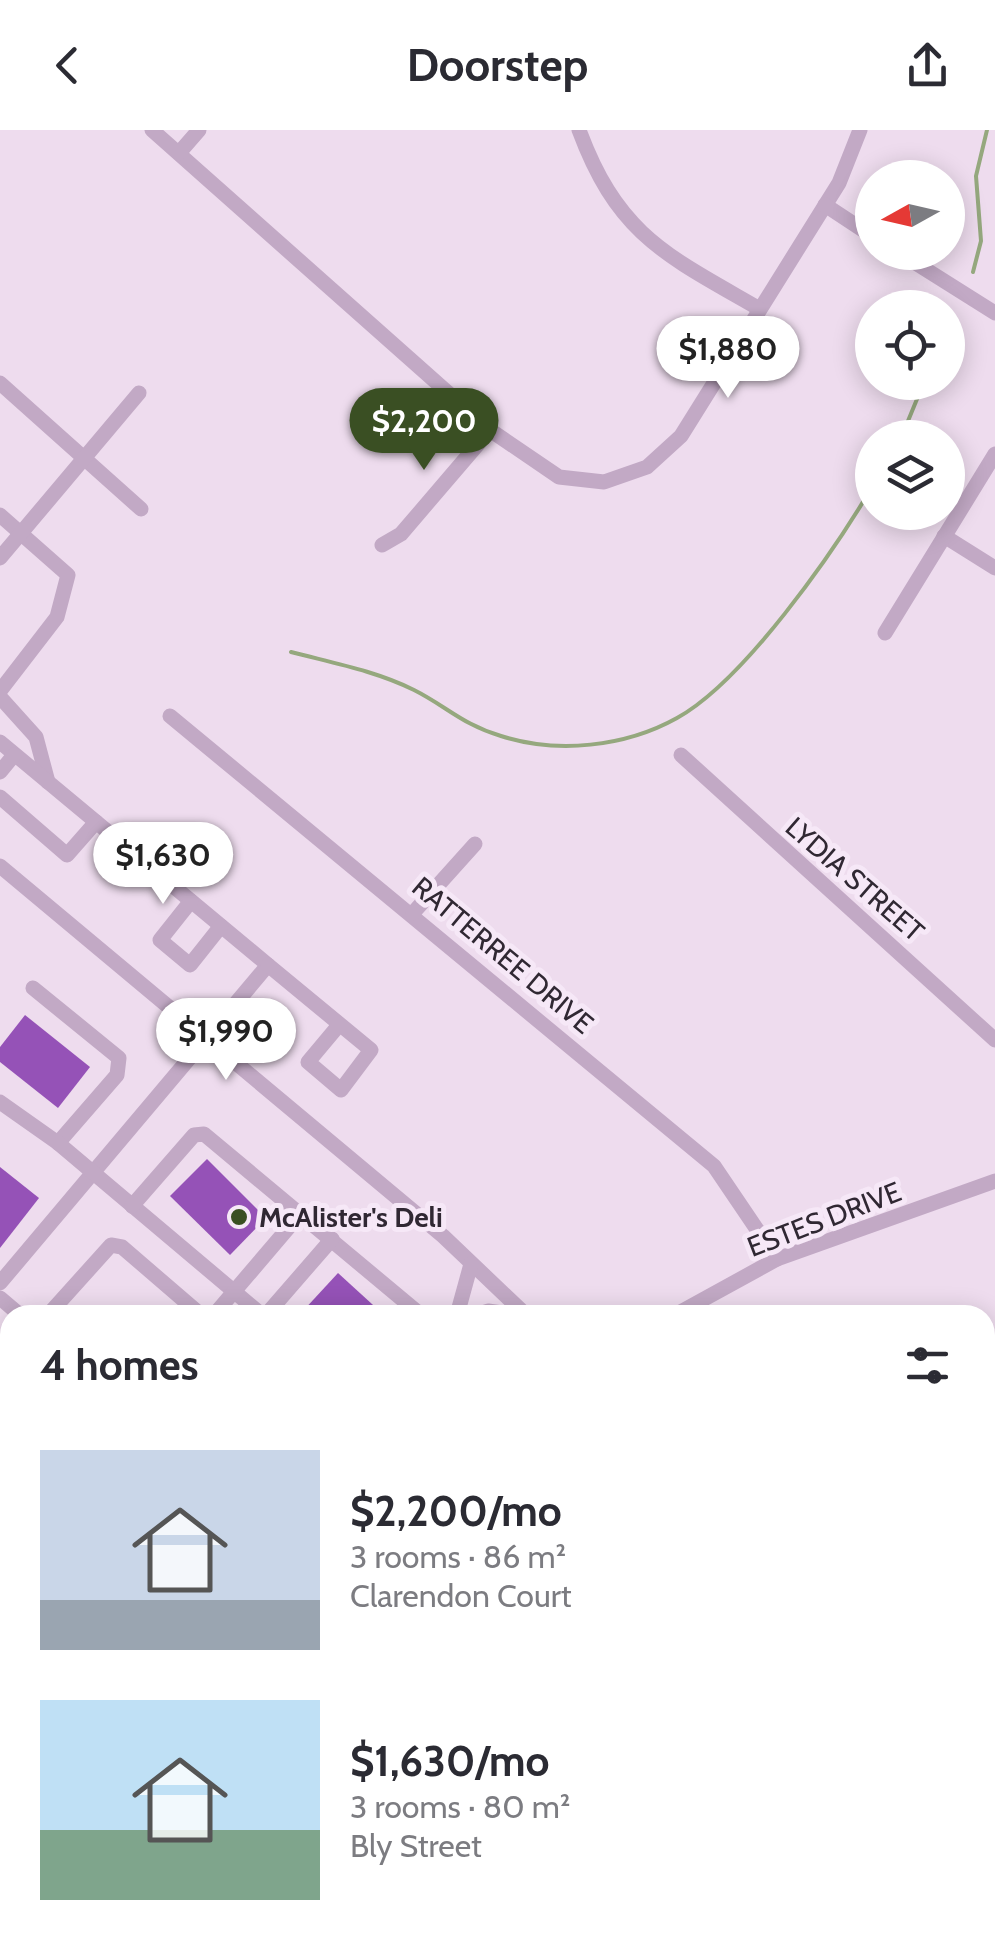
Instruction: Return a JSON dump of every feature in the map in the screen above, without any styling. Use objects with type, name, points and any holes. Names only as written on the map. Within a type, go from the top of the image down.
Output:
[{"type":"street","points":[[152,130],[490,430],[559,478],[604,482],[648,467],[681,436],[824,205],[860,130]]},
{"type":"street","points":[[178,153],[199,130]]},
{"type":"street","points":[[579,130],[605,192],[633,228],[668,256],[758,308]]},
{"type":"street","points":[[824,205],[855,225]]},
{"type":"street","points":[[927,270],[995,313]]},
{"type":"street","points":[[0,384],[142,509]]},
{"type":"street","points":[[0,558],[139,393]]},
{"type":"street","points":[[382,545],[401,534],[490,430]]},
{"type":"street","points":[[886,634],[995,454]]},
{"type":"street","points":[[0,514],[68,576],[58,616],[0,694],[36,738],[48,782]]},
{"type":"street","points":[[944,536],[995,568]]},
{"type":"street","name":"RATTERREE DRIVE","points":[[170,716],[714,1166],[777,1259]]},
{"type":"street","points":[[0,742],[339,1024]]},
{"type":"street","points":[[0,772],[14,756]]},
{"type":"street","name":"LYDIA STREET","points":[[681,756],[995,1040]]},
{"type":"street","points":[[0,797],[66,855],[96,822]]},
{"type":"street","points":[[412,913],[475,844]]},
{"type":"street","points":[[0,866],[207,1038],[515,1305]]},
{"type":"street","points":[[191,901],[160,940],[190,965],[222,926]]},
{"type":"street","points":[[0,1284],[268,965]]},
{"type":"street","points":[[33,988],[119,1058],[117,1075],[58,1143]]},
{"type":"street","points":[[1,1100],[252,1305]]},
{"type":"street","points":[[132,1206],[194,1135],[204,1134],[410,1305]]},
{"type":"street","name":"ESTES DRIVE","points":[[693,1305],[777,1259],[995,1181]]},
{"type":"street","points":[[222,1305],[301,1213]]},
{"type":"street","points":[[273,1305],[332,1238]]},
{"type":"street","points":[[57,1305],[111,1246],[122,1247],[189,1305]]},
{"type":"street","points":[[461,1305],[472,1264]]},
{"type":"building","points":[[25,1015],[90,1067],[58,1108],[0,1062],[0,1047]]},
{"type":"building","points":[[207,1159],[266,1218],[230,1255],[170,1196]]},
{"type":"building","points":[[0,1167],[39,1198],[0,1248]]},
{"type":"building","points":[[338,1273],[373,1305],[308,1305]]},
{"type":"waterway","points":[[973,272],[981,241],[976,176],[987,130]]},
{"type":"waterway","points":[[908,420],[917,400]]},
{"type":"waterway","points":[[291,652],[385,678],[476,726],[523,742],[590,745],[635,736],[677,718],[730,676],[785,613],[855,513]]},
{"type":"place","name":"McAlister's Deli","points":[[239,1217]]}]
